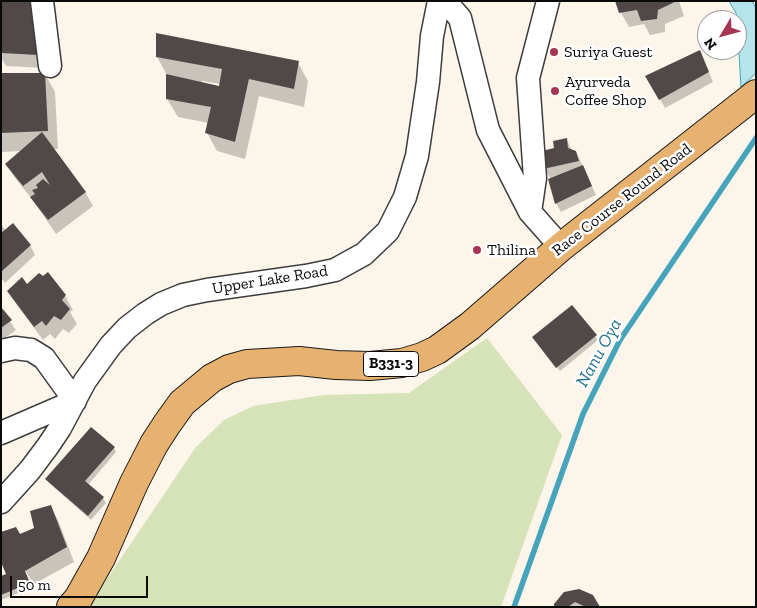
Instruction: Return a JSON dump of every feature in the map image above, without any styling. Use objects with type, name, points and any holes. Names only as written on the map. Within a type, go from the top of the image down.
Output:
[{"type":"main road","name":"Race Course Round Road","points":[[71,607],[78,599],[101,558],[134,483],[154,444],[182,403],[212,378],[228,369],[247,364],[299,361],[370,366],[402,363],[437,350],[470,326],[561,248],[755,95]]},
{"type":"street","points":[[42,1],[50,66]]},
{"type":"street","name":"Upper Lake Road","points":[[1,502],[30,470],[48,446],[60,428],[85,381],[111,345],[127,328],[161,304],[182,295],[207,290],[335,270],[364,254],[388,231],[405,197],[417,156],[428,82],[432,36],[439,1]]},
{"type":"street","points":[[445,1],[460,18],[488,130],[530,212],[561,248]]},
{"type":"street","points":[[530,212],[535,178],[528,78],[548,1]]},
{"type":"street","points":[[1,351],[15,348],[31,350],[44,358],[74,401],[1,434]]},
{"type":"green space","points":[[487,338],[562,435],[501,607],[88,607],[196,447],[224,420],[253,406],[324,395],[409,393]]},
{"type":"water","points":[[729,1],[752,1],[756,8],[756,73],[741,87],[739,60],[747,60],[747,10],[734,10]]},
{"type":"building","points":[[1,1],[35,1],[38,55],[1,53]]},
{"type":"building","points":[[615,1],[677,1],[658,10],[657,19],[641,21],[637,10],[619,13]]},
{"type":"building","points":[[156,33],[299,61],[294,89],[249,79],[235,142],[205,133],[211,107],[166,99],[166,74],[219,86],[222,69],[156,57]]},
{"type":"building","points":[[697,51],[697,60],[704,60],[709,72],[659,100],[645,76]]},
{"type":"building","points":[[1,73],[45,73],[48,131],[1,133]]},
{"type":"building","points":[[42,132],[86,192],[48,220],[30,197],[35,194],[32,190],[38,188],[36,185],[43,179],[50,185],[42,172],[23,186],[5,164]]},
{"type":"building","points":[[567,138],[568,148],[576,151],[579,161],[543,169],[538,152],[554,148],[553,141]]},
{"type":"building","points":[[583,165],[592,186],[555,204],[548,179]]},
{"type":"building","points":[[13,223],[31,245],[1,272],[1,233]]},
{"type":"building","points":[[48,272],[66,295],[62,300],[70,309],[61,320],[54,316],[46,326],[42,321],[34,327],[7,291],[22,277],[27,284],[39,273],[43,276]]},
{"type":"building","points":[[572,305],[597,335],[556,368],[532,337]]},
{"type":"building","points":[[1,307],[12,320],[1,328]]},
{"type":"building","points":[[91,427],[115,447],[85,481],[104,497],[88,516],[45,479]]},
{"type":"building","points":[[51,505],[67,547],[25,571],[30,583],[1,595],[1,576],[6,574],[1,562],[1,532],[16,527],[20,534],[34,528],[30,511]]},
{"type":"building","points":[[579,589],[593,595],[600,607],[586,607],[575,602],[568,607],[554,607],[554,604],[564,592]]},
{"type":"waterway","name":"Nanu Oya","points":[[514,607],[583,414],[620,340],[756,138]]},
{"type":"place","name":"Suriya Guest","points":[[554,52]]},
{"type":"place","name":"Ayurveda Coffee Shop","points":[[555,91]]},
{"type":"place","name":"Thilina","points":[[477,250]]}]
